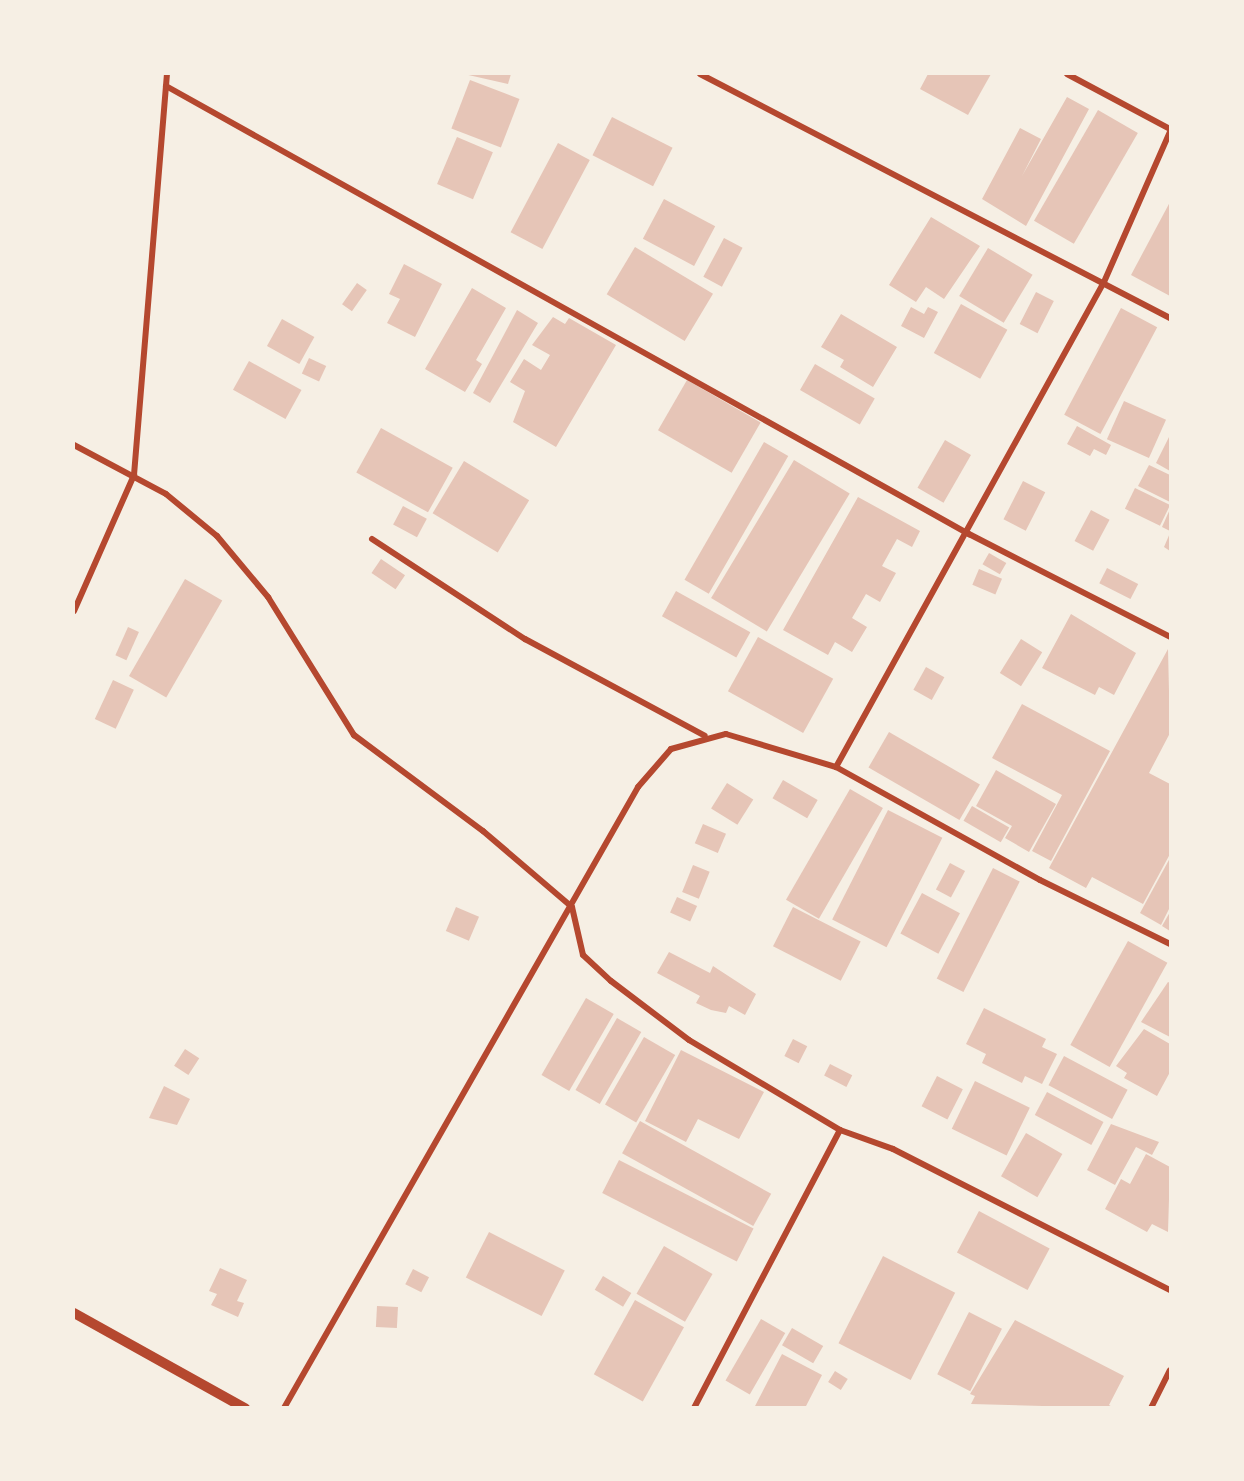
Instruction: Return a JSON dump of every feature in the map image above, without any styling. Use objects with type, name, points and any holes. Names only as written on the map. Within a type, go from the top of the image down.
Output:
[{"type":"street","points":[[74,611],[134,475],[167,74]]},
{"type":"street","points":[[700,74],[1170,318]]},
{"type":"street","points":[[836,767],[969,534],[1104,282],[1170,130],[1067,74]]},
{"type":"street","points":[[166,86],[969,534],[1170,637]]},
{"type":"street","points":[[74,445],[134,475],[217,536],[268,597],[354,735],[483,831],[572,907],[583,955],[611,981],[689,1040],[840,1130],[893,1149],[1170,1290]]},
{"type":"street","points":[[372,539],[525,639],[705,736]]},
{"type":"street","points":[[284,1407],[572,907],[638,787],[671,749],[705,736],[748,737],[836,767],[1040,880],[1170,944]]},
{"type":"street","points":[[694,1407],[840,1130]]},
{"type":"street","points":[[74,1313],[244,1407]]},
{"type":"street","points":[[1151,1407],[1170,1370]]},
{"type":"building","points":[[464,74],[511,74],[508,84]]},
{"type":"building","points":[[928,74],[991,74],[968,115],[920,89]]},
{"type":"building","points":[[470,80],[519,99],[501,148],[451,129]]},
{"type":"building","points":[[1067,97],[1089,109],[1026,226],[982,199],[1020,128],[1041,139],[1022,176]]},
{"type":"building","points":[[1098,110],[1138,133],[1074,244],[1034,221]]},
{"type":"building","points":[[612,117],[673,148],[653,186],[592,155]]},
{"type":"building","points":[[457,137],[493,152],[473,199],[437,184]]},
{"type":"building","points":[[558,143],[590,160],[542,249],[511,232]]},
{"type":"building","points":[[664,199],[715,226],[694,266],[643,239]]},
{"type":"building","points":[[1170,202],[1170,296],[1131,275]]},
{"type":"building","points":[[931,217],[980,246],[944,299],[926,287],[916,302],[889,285]]},
{"type":"building","points":[[724,238],[743,248],[722,287],[703,277]]},
{"type":"building","points":[[635,247],[713,294],[685,341],[607,294]]},
{"type":"building","points":[[988,248],[1033,275],[1004,323],[959,296]]},
{"type":"building","points":[[404,264],[442,284],[415,337],[387,323],[400,299],[389,294]]},
{"type":"building","points":[[357,283],[367,290],[352,311],[342,304]]},
{"type":"building","points":[[472,288],[506,308],[476,360],[482,364],[465,392],[425,369]]},
{"type":"building","points":[[1036,292],[1054,301],[1037,333],[1020,324]]},
{"type":"building","points":[[961,304],[1007,330],[980,379],[934,353]]},
{"type":"building","points":[[911,307],[924,314],[928,307],[938,312],[924,338],[901,326]]},
{"type":"building","points":[[1121,308],[1157,327],[1100,434],[1064,415]]},
{"type":"building","points":[[517,310],[538,323],[490,403],[473,393]]},
{"type":"building","points":[[841,314],[897,347],[873,387],[840,367],[844,360],[821,347]]},
{"type":"building","points":[[553,317],[565,324],[569,318],[616,345],[556,447],[513,422],[525,391],[510,382],[524,359],[541,370],[550,355],[532,345]]},
{"type":"building","points":[[282,319],[314,337],[299,364],[267,346]]},
{"type":"building","points":[[309,358],[326,366],[319,381],[302,373]]},
{"type":"building","points":[[249,361],[301,390],[285,419],[233,390]]},
{"type":"building","points":[[815,364],[875,398],[860,424],[800,390]]},
{"type":"building","points":[[687,380],[761,422],[732,473],[658,430]]},
{"type":"building","points":[[1124,401],[1166,420],[1149,458],[1107,439]]},
{"type":"building","points":[[1077,426],[1111,445],[1106,455],[1094,449],[1090,456],[1067,444]]},
{"type":"building","points":[[381,428],[453,468],[428,512],[356,473]]},
{"type":"building","points":[[1170,435],[1170,471],[1156,463]]},
{"type":"building","points":[[945,440],[971,455],[943,503],[918,488]]},
{"type":"building","points":[[764,442],[788,456],[709,594],[684,580]]},
{"type":"building","points":[[794,460],[850,493],[767,631],[711,598]]},
{"type":"building","points":[[464,461],[529,500],[498,552],[433,513]]},
{"type":"building","points":[[1149,465],[1170,475],[1170,502],[1138,486]]},
{"type":"building","points":[[1023,481],[1045,492],[1026,531],[1003,519]]},
{"type":"building","points":[[1135,488],[1170,505],[1160,526],[1125,509]]},
{"type":"building","points":[[858,497],[920,531],[912,547],[897,539],[882,566],[896,573],[880,602],[866,594],[852,618],[867,627],[852,652],[835,642],[828,655],[783,630]]},
{"type":"building","points":[[403,506],[427,519],[417,537],[393,525]]},
{"type":"building","points":[[1170,509],[1170,531],[1162,527]]},
{"type":"building","points":[[1091,510],[1110,520],[1093,551],[1075,541]]},
{"type":"building","points":[[1170,533],[1170,551],[1164,547]]},
{"type":"building","points":[[989,553],[1006,563],[1000,574],[982,564]]},
{"type":"building","points":[[381,559],[405,575],[396,589],[371,573]]},
{"type":"building","points":[[1107,568],[1138,584],[1130,599],[1099,583]]},
{"type":"building","points":[[979,569],[1002,579],[995,594],[972,585]]},
{"type":"building","points":[[185,579],[222,600],[166,697],[129,676]]},
{"type":"building","points":[[676,591],[750,632],[736,658],[662,616]]},
{"type":"building","points":[[1071,614],[1136,653],[1114,695],[1099,687],[1095,695],[1042,668]]},
{"type":"building","points":[[128,627],[139,632],[126,660],[115,655]]},
{"type":"building","points":[[758,637],[833,679],[803,733],[728,691]]},
{"type":"building","points":[[1021,639],[1042,652],[1021,686],[1000,673]]},
{"type":"building","points":[[1168,649],[1170,733],[1149,773],[1170,784],[1170,854],[1143,904],[1092,877],[1086,888],[1049,868]]},
{"type":"building","points":[[926,667],[944,677],[932,700],[913,690]]},
{"type":"building","points":[[113,680],[134,690],[116,729],[95,719]]},
{"type":"building","points":[[1022,704],[1110,751],[1051,861],[1032,851],[1062,795],[992,758]]},
{"type":"building","points":[[889,732],[980,784],[959,820],[868,768]]},
{"type":"building","points":[[996,770],[1056,804],[1029,852],[1005,838],[1012,826],[976,806]]},
{"type":"building","points":[[783,780],[818,800],[807,818],[772,798]]},
{"type":"building","points":[[727,783],[753,799],[737,825],[711,808]]},
{"type":"building","points":[[850,789],[883,808],[819,919],[786,900]]},
{"type":"building","points":[[972,806],[1009,828],[1001,842],[964,821]]},
{"type":"building","points":[[888,810],[942,838],[887,947],[832,920]]},
{"type":"building","points":[[703,824],[726,834],[718,853],[695,843]]},
{"type":"building","points":[[1170,858],[1170,907],[1161,925],[1140,913]]},
{"type":"building","points":[[950,863],[965,871],[951,897],[936,889]]},
{"type":"building","points":[[693,865],[710,872],[699,899],[682,892]]},
{"type":"building","points":[[993,868],[1020,882],[963,992],[937,978]]},
{"type":"building","points":[[922,893],[960,913],[938,954],[900,934]]},
{"type":"building","points":[[677,897],[697,906],[690,921],[670,913]]},
{"type":"building","points":[[456,907],[479,917],[469,941],[446,931]]},
{"type":"building","points":[[793,907],[861,942],[841,981],[773,946]]},
{"type":"building","points":[[1170,912],[1170,931],[1162,926]]},
{"type":"building","points":[[1128,941],[1167,963],[1110,1067],[1070,1045]]},
{"type":"building","points":[[669,952],[710,973],[713,966],[756,994],[745,1015],[729,1006],[726,1013],[711,1010],[696,1003],[700,996],[657,973]]},
{"type":"building","points":[[1168,982],[1170,983],[1170,1037],[1141,1022]]},
{"type":"building","points":[[586,998],[614,1014],[569,1091],[542,1075]]},
{"type":"building","points":[[984,1008],[1046,1039],[1042,1047],[1057,1054],[1042,1084],[1025,1076],[1022,1083],[982,1063],[986,1054],[966,1044]]},
{"type":"building","points":[[617,1018],[641,1032],[600,1104],[576,1090]]},
{"type":"building","points":[[1144,1029],[1170,1044],[1170,1072],[1157,1096],[1124,1078],[1127,1073],[1116,1066]]},
{"type":"building","points":[[644,1037],[675,1055],[636,1123],[605,1105]]},
{"type":"building","points":[[793,1039],[807,1046],[799,1063],[784,1056]]},
{"type":"building","points":[[185,1049],[199,1058],[188,1075],[174,1066]]},
{"type":"building","points":[[681,1050],[764,1092],[739,1139],[698,1119],[686,1142],[645,1121]]},
{"type":"building","points":[[1064,1056],[1128,1090],[1112,1119],[1049,1085]]},
{"type":"building","points":[[830,1064],[852,1075],[846,1087],[824,1076]]},
{"type":"building","points":[[937,1076],[963,1089],[947,1119],[922,1106]]},
{"type":"building","points":[[975,1081],[1030,1108],[1007,1155],[952,1129]]},
{"type":"building","points":[[164,1086],[190,1099],[177,1125],[149,1118]]},
{"type":"building","points":[[1047,1092],[1104,1122],[1091,1145],[1035,1115]]},
{"type":"building","points":[[640,1121],[771,1194],[753,1226],[622,1153]]},
{"type":"building","points":[[1111,1124],[1159,1142],[1152,1155],[1136,1147],[1115,1185],[1087,1170]]},
{"type":"building","points":[[1026,1133],[1062,1154],[1037,1197],[1001,1176]]},
{"type":"building","points":[[1146,1154],[1170,1167],[1168,1232],[1152,1224],[1147,1232],[1105,1209],[1121,1179],[1130,1184]]},
{"type":"building","points":[[619,1160],[754,1229],[737,1262],[602,1193]]},
{"type":"building","points":[[979,1211],[1050,1249],[1028,1290],[957,1252]]},
{"type":"building","points":[[489,1232],[565,1271],[542,1316],[466,1277]]},
{"type":"building","points":[[664,1246],[712,1274],[685,1322],[636,1294]]},
{"type":"building","points":[[883,1256],[955,1293],[911,1380],[839,1343]]},
{"type":"building","points":[[220,1268],[247,1280],[237,1301],[244,1303],[238,1317],[211,1305],[217,1294],[209,1291]]},
{"type":"building","points":[[413,1269],[429,1277],[421,1292],[405,1284]]},
{"type":"building","points":[[603,1276],[631,1293],[623,1307],[595,1290]]},
{"type":"building","points":[[635,1300],[684,1327],[643,1401],[594,1374]]},
{"type":"building","points":[[377,1306],[398,1307],[397,1328],[376,1327]]},
{"type":"building","points":[[969,1312],[1002,1329],[970,1391],[937,1374]]},
{"type":"building","points":[[761,1319],[785,1333],[750,1394],[726,1380]]},
{"type":"building","points":[[1015,1320],[1124,1376],[1109,1405],[1114,1408],[971,1404],[975,1396],[970,1394]]},
{"type":"building","points":[[792,1328],[823,1346],[813,1363],[782,1345]]},
{"type":"building","points":[[782,1354],[822,1375],[805,1408],[754,1408]]},
{"type":"building","points":[[835,1371],[848,1379],[841,1390],[828,1382]]}]
